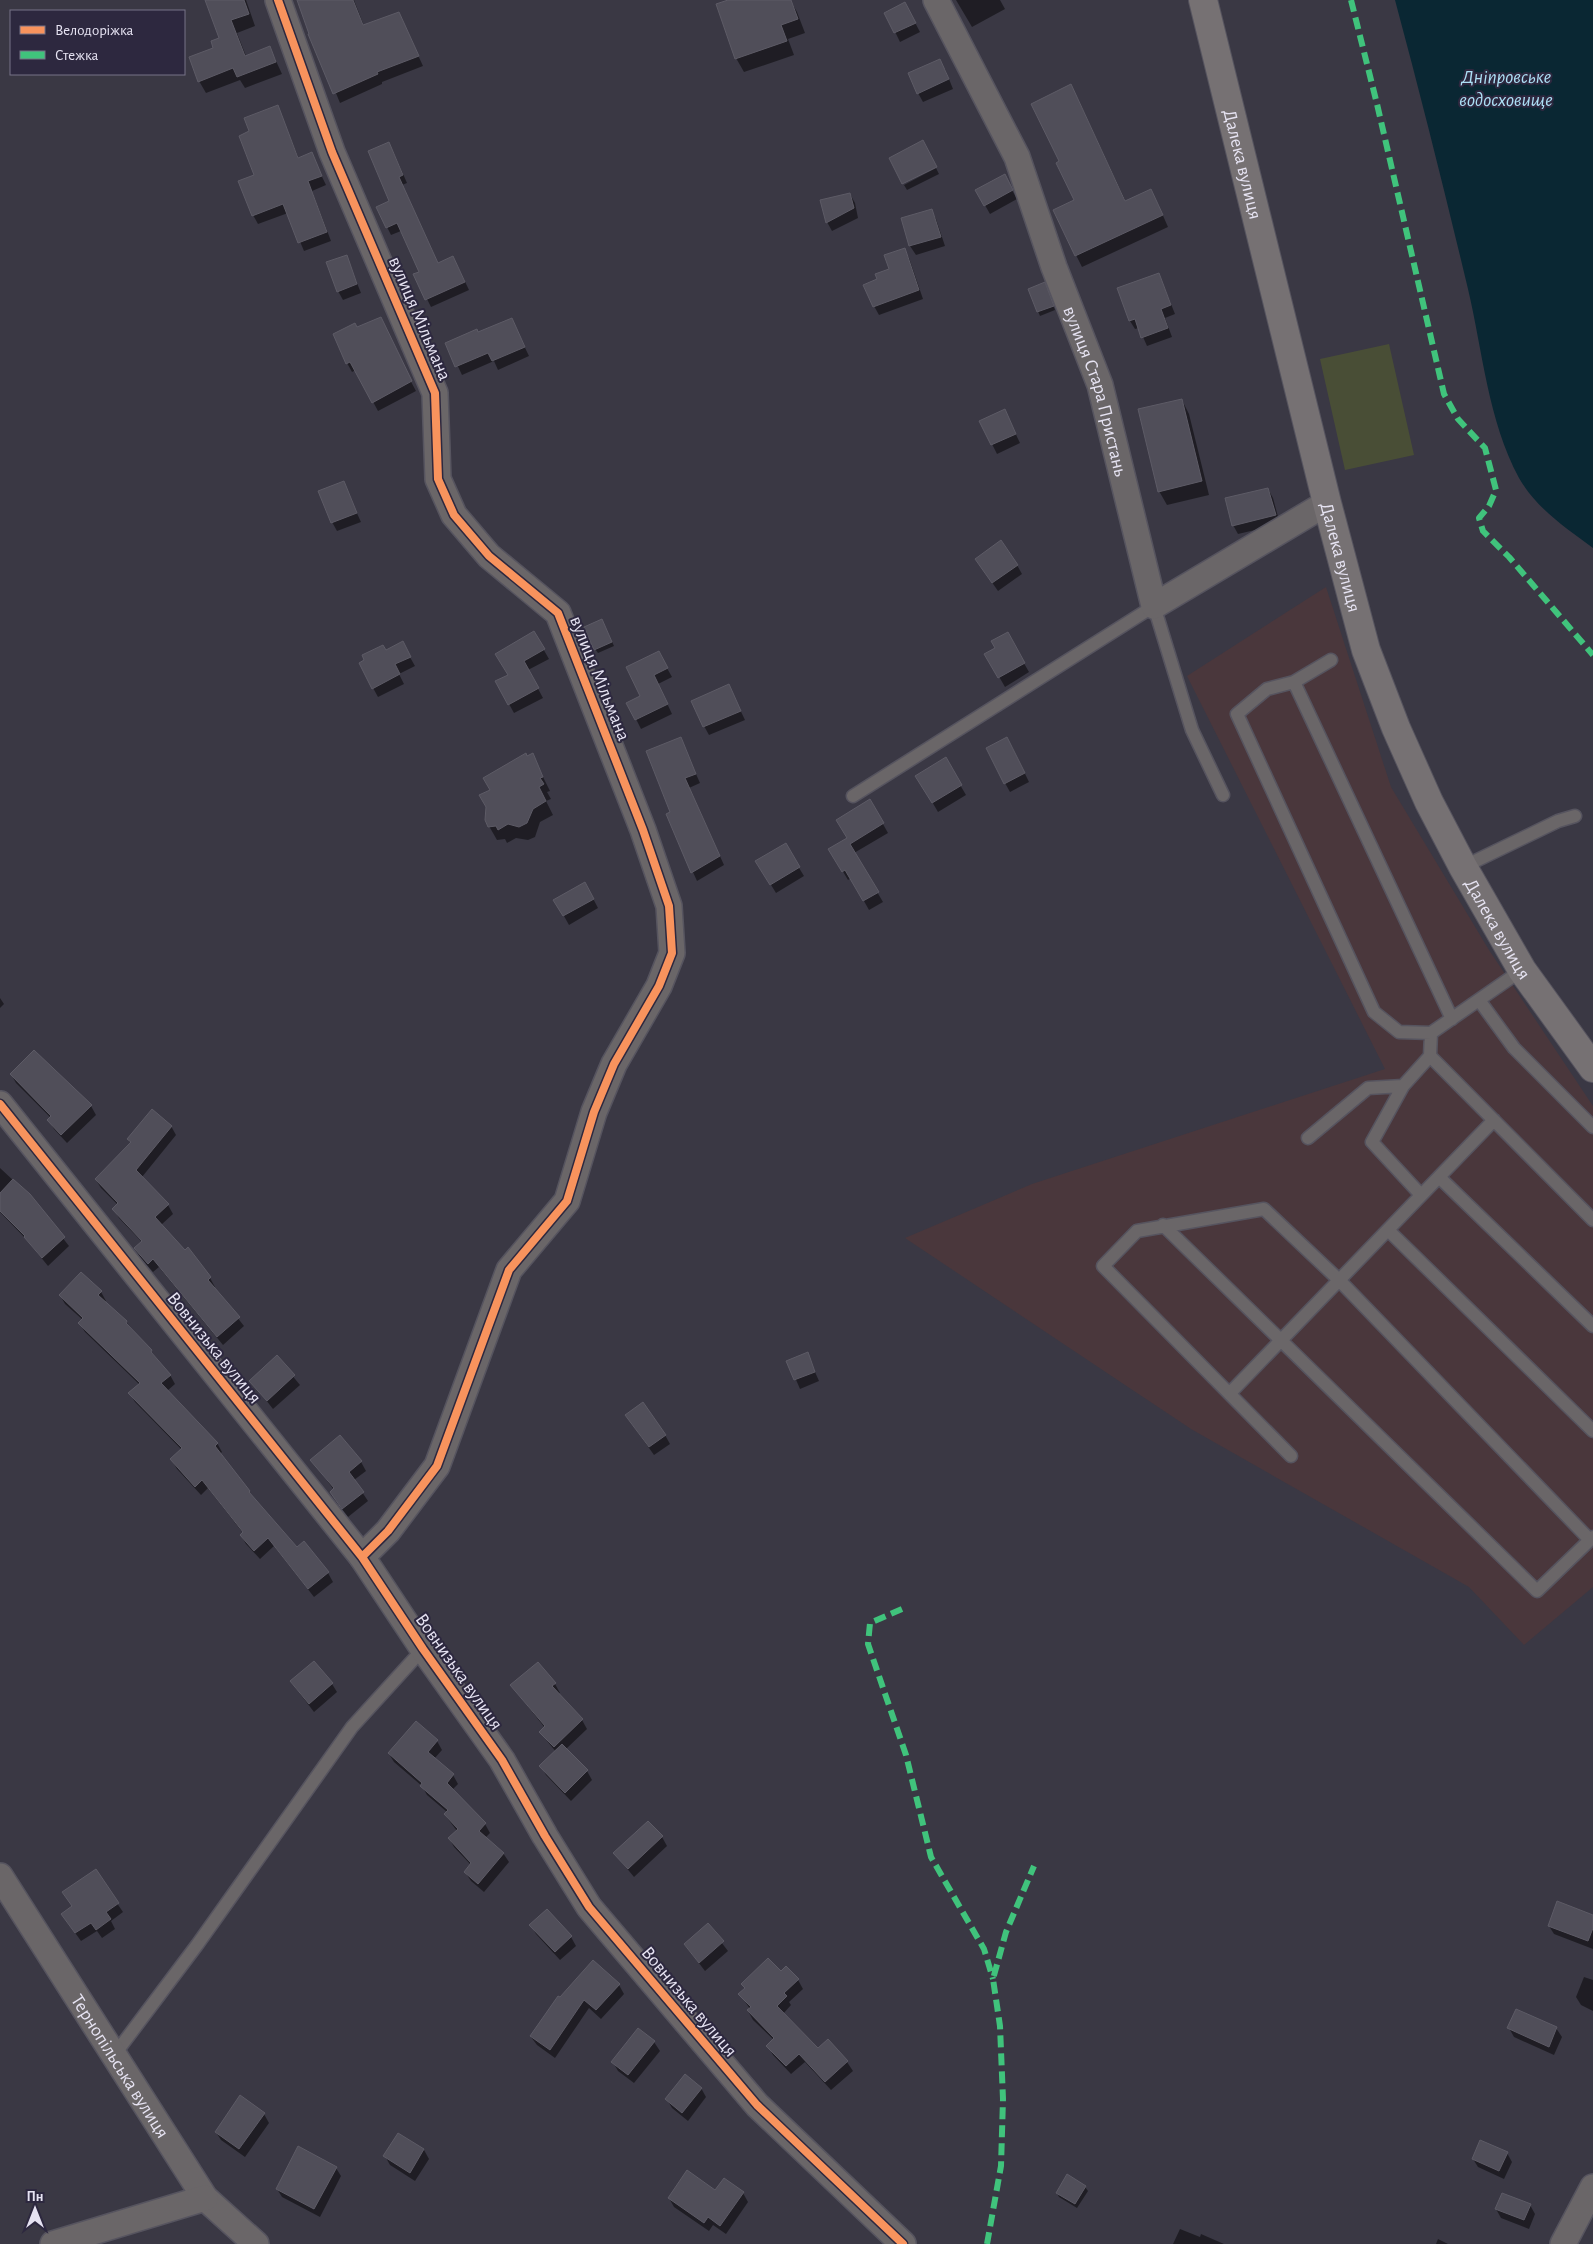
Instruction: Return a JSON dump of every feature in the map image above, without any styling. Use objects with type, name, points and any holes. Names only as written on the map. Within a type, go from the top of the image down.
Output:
[{"type":"street","name":"вулиця Мільмана","points":[[278,0],[332,152],[435,393],[438,480],[454,515],[489,556],[558,613],[643,830],[669,906],[672,953],[659,986],[614,1064],[594,1112],[567,1201],[510,1270],[437,1466],[388,1531],[362,1557]]},
{"type":"street","name":"вулиця Стара Пристань","points":[[936,0],[1017,157],[1054,267],[1100,385],[1154,606]]},
{"type":"street","name":"Далека вулиця","points":[[1203,0],[1327,503],[1370,659],[1403,745],[1429,802],[1463,867],[1522,970],[1593,1068]]},
{"type":"street","points":[[1154,606],[1327,503]]},
{"type":"street","name":"Вовнизька вулиця","points":[[0,1104],[362,1557],[423,1649],[502,1760],[544,1836],[589,1907],[757,2105],[903,2244]]},
{"type":"street","name":"Тернопільська вулиця","points":[[0,1876],[205,2198],[256,2244]]},
{"type":"street","points":[[1563,2244],[1593,2187]]},
{"type":"street","points":[[53,2244],[205,2198]]},
{"type":"lane","points":[[853,796],[1154,606],[1192,730],[1223,795]]},
{"type":"lane","points":[[1331,660],[1294,682],[1267,689],[1237,714],[1374,1012],[1398,1032],[1431,1034],[1522,970]]},
{"type":"lane","points":[[1294,682],[1452,1019]]},
{"type":"lane","points":[[1463,867],[1558,821],[1575,816]]},
{"type":"lane","points":[[1479,1000],[1514,1048],[1593,1127]]},
{"type":"lane","points":[[1421,1196],[1372,1142],[1403,1086],[1430,1056],[1431,1034]]},
{"type":"lane","points":[[1430,1056],[1593,1220]]},
{"type":"lane","points":[[1308,1138],[1368,1088],[1403,1086]]},
{"type":"lane","points":[[1230,1392],[1494,1120]]},
{"type":"lane","points":[[1439,1177],[1593,1326]]},
{"type":"lane","points":[[1163,1225],[1537,1592],[1591,1538],[1339,1280],[1264,1209],[1163,1225],[1137,1230],[1103,1266],[1230,1392],[1291,1456]]},
{"type":"lane","points":[[1388,1230],[1593,1431]]},
{"type":"lane","points":[[114,2054],[197,1945],[352,1728],[423,1649]]},
{"type":"shaded area","points":[[1326,587],[1391,787],[1489,950],[1593,1106],[1593,1587],[1524,1645],[1469,1587],[1191,1429],[905,1238],[1032,1184],[1385,1069],[1187,676]]},
{"type":"green space","points":[[1389,344],[1414,455],[1345,470],[1320,359]]},
{"type":"water","name":"Дніпровське водосховище","points":[[1395,0],[1593,0],[1593,548],[1552,517],[1534,499],[1519,478],[1500,433],[1493,410],[1459,253]]},
{"type":"building","points":[[205,0],[244,0],[249,14],[231,20],[245,56],[270,46],[276,62],[237,77],[233,68],[198,82],[189,57],[213,48],[211,41],[219,38]]},
{"type":"building","points":[[297,0],[353,0],[363,25],[399,12],[419,56],[377,72],[378,74],[333,94],[308,34]]},
{"type":"building","points":[[728,0],[791,0],[798,19],[781,25],[787,41],[735,59],[716,4]]},
{"type":"building","points":[[905,2],[916,23],[894,33],[884,13]]},
{"type":"building","points":[[940,59],[949,79],[917,94],[908,73]]},
{"type":"building","points":[[1071,84],[1125,201],[1151,189],[1163,215],[1075,256],[1053,210],[1074,200],[1056,163],[1059,161],[1031,104]]},
{"type":"building","points":[[278,105],[298,158],[312,152],[322,176],[308,181],[327,232],[298,243],[283,204],[252,216],[238,181],[254,175],[239,136],[249,131],[244,118]]},
{"type":"building","points":[[923,140],[937,167],[902,184],[889,158]]},
{"type":"building","points":[[389,142],[403,175],[399,177],[438,263],[453,256],[465,282],[425,300],[413,274],[419,272],[397,223],[386,228],[376,207],[389,201],[368,151]]},
{"type":"building","points":[[1005,174],[1013,190],[984,206],[975,190]]},
{"type":"building","points":[[850,193],[854,208],[826,223],[820,200]]},
{"type":"building","points":[[932,209],[941,237],[909,246],[901,218]]},
{"type":"building","points":[[905,248],[919,290],[873,307],[863,285],[877,279],[875,274],[889,269],[884,255]]},
{"type":"building","points":[[347,255],[357,284],[337,292],[326,262]]},
{"type":"building","points":[[1159,273],[1171,305],[1161,309],[1168,328],[1141,338],[1135,319],[1129,321],[1117,288]]},
{"type":"building","points":[[1045,282],[1054,306],[1037,312],[1028,289]]},
{"type":"building","points":[[381,317],[412,381],[372,403],[350,362],[346,364],[333,334],[355,323],[357,327]]},
{"type":"building","points":[[512,318],[525,347],[492,361],[488,353],[455,367],[445,343],[477,329],[478,332]]},
{"type":"building","points":[[1182,399],[1202,481],[1158,492],[1138,409]]},
{"type":"building","points":[[1005,409],[1016,434],[991,445],[979,421]]},
{"type":"building","points":[[344,481],[357,513],[331,523],[318,491]]},
{"type":"building","points":[[1268,488],[1276,515],[1232,526],[1225,498]]},
{"type":"building","points":[[1001,540],[1018,565],[992,583],[975,559]]},
{"type":"building","points":[[602,619],[612,642],[594,650],[584,627]]},
{"type":"building","points":[[534,631],[545,649],[524,661],[539,688],[508,705],[495,681],[508,675],[495,654]]},
{"type":"building","points":[[1008,632],[1025,663],[998,678],[984,654],[995,648],[991,641]]},
{"type":"building","points":[[403,641],[411,657],[395,664],[400,674],[372,689],[359,663],[364,660],[362,655],[383,645],[386,650]]},
{"type":"building","points":[[659,651],[668,668],[654,675],[668,704],[635,720],[626,703],[640,696],[626,667]]},
{"type":"building","points":[[729,684],[741,711],[703,727],[691,701]]},
{"type":"building","points":[[681,737],[696,774],[685,778],[720,856],[691,873],[666,814],[670,812],[646,751]]},
{"type":"building","points":[[1007,737],[1025,773],[1004,784],[986,748]]},
{"type":"building","points":[[526,753],[527,756],[533,753],[543,777],[540,778],[544,784],[539,787],[546,801],[533,809],[527,823],[519,827],[508,824],[498,830],[496,826],[488,827],[485,820],[486,807],[479,795],[490,790],[483,778]]},
{"type":"building","points":[[946,757],[962,785],[932,803],[915,776]]},
{"type":"building","points":[[870,799],[884,823],[850,844],[879,892],[863,901],[845,870],[842,872],[828,849],[847,838],[836,820]]},
{"type":"building","points":[[786,843],[800,867],[770,885],[755,861]]},
{"type":"building","points":[[585,882],[594,899],[563,916],[553,900]]},
{"type":"building","points":[[34,1050],[92,1105],[61,1135],[47,1120],[51,1116],[10,1074]]},
{"type":"building","points":[[152,1109],[172,1126],[136,1170],[169,1204],[155,1217],[185,1250],[188,1247],[211,1277],[208,1280],[240,1317],[217,1337],[153,1259],[148,1264],[134,1248],[142,1241],[112,1209],[118,1203],[95,1179],[131,1142],[127,1139]]},
{"type":"building","points":[[13,1179],[30,1194],[65,1237],[42,1258],[25,1236],[0,1211],[0,1193]]},
{"type":"building","points":[[81,1272],[102,1291],[98,1295],[127,1321],[126,1323],[152,1350],[151,1352],[171,1375],[161,1383],[218,1443],[215,1446],[249,1492],[297,1547],[304,1541],[329,1572],[308,1589],[268,1538],[254,1551],[240,1535],[243,1532],[202,1480],[195,1487],[170,1459],[182,1448],[128,1393],[140,1383],[78,1323],[83,1318],[59,1295]]},
{"type":"building","points":[[808,1352],[815,1372],[794,1380],[786,1361]]},
{"type":"building","points":[[277,1355],[295,1375],[267,1401],[249,1381]]},
{"type":"building","points":[[643,1402],[666,1435],[649,1447],[625,1415]]},
{"type":"building","points":[[340,1435],[362,1461],[349,1472],[364,1492],[342,1509],[330,1492],[334,1488],[310,1460]]},
{"type":"building","points":[[314,1661],[333,1683],[309,1704],[290,1681]]},
{"type":"building","points":[[538,1662],[556,1683],[552,1686],[583,1719],[554,1747],[539,1732],[545,1726],[510,1685]]},
{"type":"building","points":[[416,1721],[438,1740],[428,1752],[454,1774],[447,1783],[486,1823],[479,1831],[504,1853],[478,1884],[464,1872],[471,1863],[448,1838],[458,1829],[444,1814],[448,1810],[420,1786],[422,1783],[388,1753]]},
{"type":"building","points":[[562,1744],[588,1770],[565,1793],[539,1766]]},
{"type":"building","points":[[648,1821],[663,1836],[628,1869],[613,1853]]},
{"type":"building","points":[[96,1869],[119,1903],[106,1912],[111,1919],[96,1930],[91,1923],[75,1933],[61,1914],[72,1906],[62,1892]]},
{"type":"building","points":[[1557,1901],[1593,1915],[1593,1928],[1588,1941],[1548,1926]]},
{"type":"building","points":[[547,1909],[572,1936],[555,1952],[529,1925]]},
{"type":"building","points":[[708,1923],[724,1941],[699,1963],[684,1944]]},
{"type":"building","points":[[768,1958],[781,1971],[786,1966],[799,1979],[784,1993],[787,1996],[777,2006],[818,2048],[828,2039],[848,2061],[825,2082],[799,2054],[786,2066],[766,2046],[774,2038],[747,2010],[751,2007],[738,1994],[745,1988],[741,1984]]},
{"type":"building","points":[[593,1960],[620,1984],[596,2010],[584,2000],[550,2050],[530,2036],[558,1996],[560,1997]]},
{"type":"building","points":[[1516,2009],[1557,2027],[1549,2047],[1507,2028]]},
{"type":"building","points":[[638,2028],[655,2041],[628,2075],[611,2062]]},
{"type":"building","points":[[685,2074],[702,2088],[682,2113],[665,2099]]},
{"type":"building","points":[[240,2095],[265,2113],[239,2149],[215,2132]]},
{"type":"building","points":[[398,2133],[424,2149],[410,2173],[383,2156]]},
{"type":"building","points":[[1480,2140],[1508,2152],[1499,2171],[1472,2159]]},
{"type":"building","points":[[298,2146],[337,2167],[314,2209],[276,2189]]},
{"type":"building","points":[[687,2170],[715,2190],[724,2178],[744,2192],[720,2226],[708,2217],[704,2223],[668,2198]]},
{"type":"building","points":[[1067,2174],[1086,2186],[1075,2204],[1056,2193]]},
{"type":"building","points":[[1502,2193],[1531,2204],[1524,2220],[1495,2209]]},
{"type":"marked path","points":[[1351,0],[1444,394],[1458,419],[1485,448],[1496,490],[1489,506],[1479,518],[1483,531],[1509,557],[1593,655]]},
{"type":"marked path","points":[[902,1609],[870,1623],[868,1644],[906,1755],[931,1857],[984,1949],[993,1979]]},
{"type":"marked path","points":[[987,2244],[1001,2166],[1003,2099],[1000,2026],[993,1979],[1006,1932],[1034,1866]]},
{"type":"cycle path","points":[[278,0],[332,152],[435,393],[438,479],[454,515],[489,556],[558,613],[643,830],[669,906],[672,953],[659,986],[614,1064],[594,1112],[567,1201],[509,1270],[437,1466],[388,1531],[362,1557]]},
{"type":"cycle path","points":[[0,1104],[362,1557],[423,1649],[502,1760],[545,1836],[589,1907],[757,2105],[903,2244]]}]
